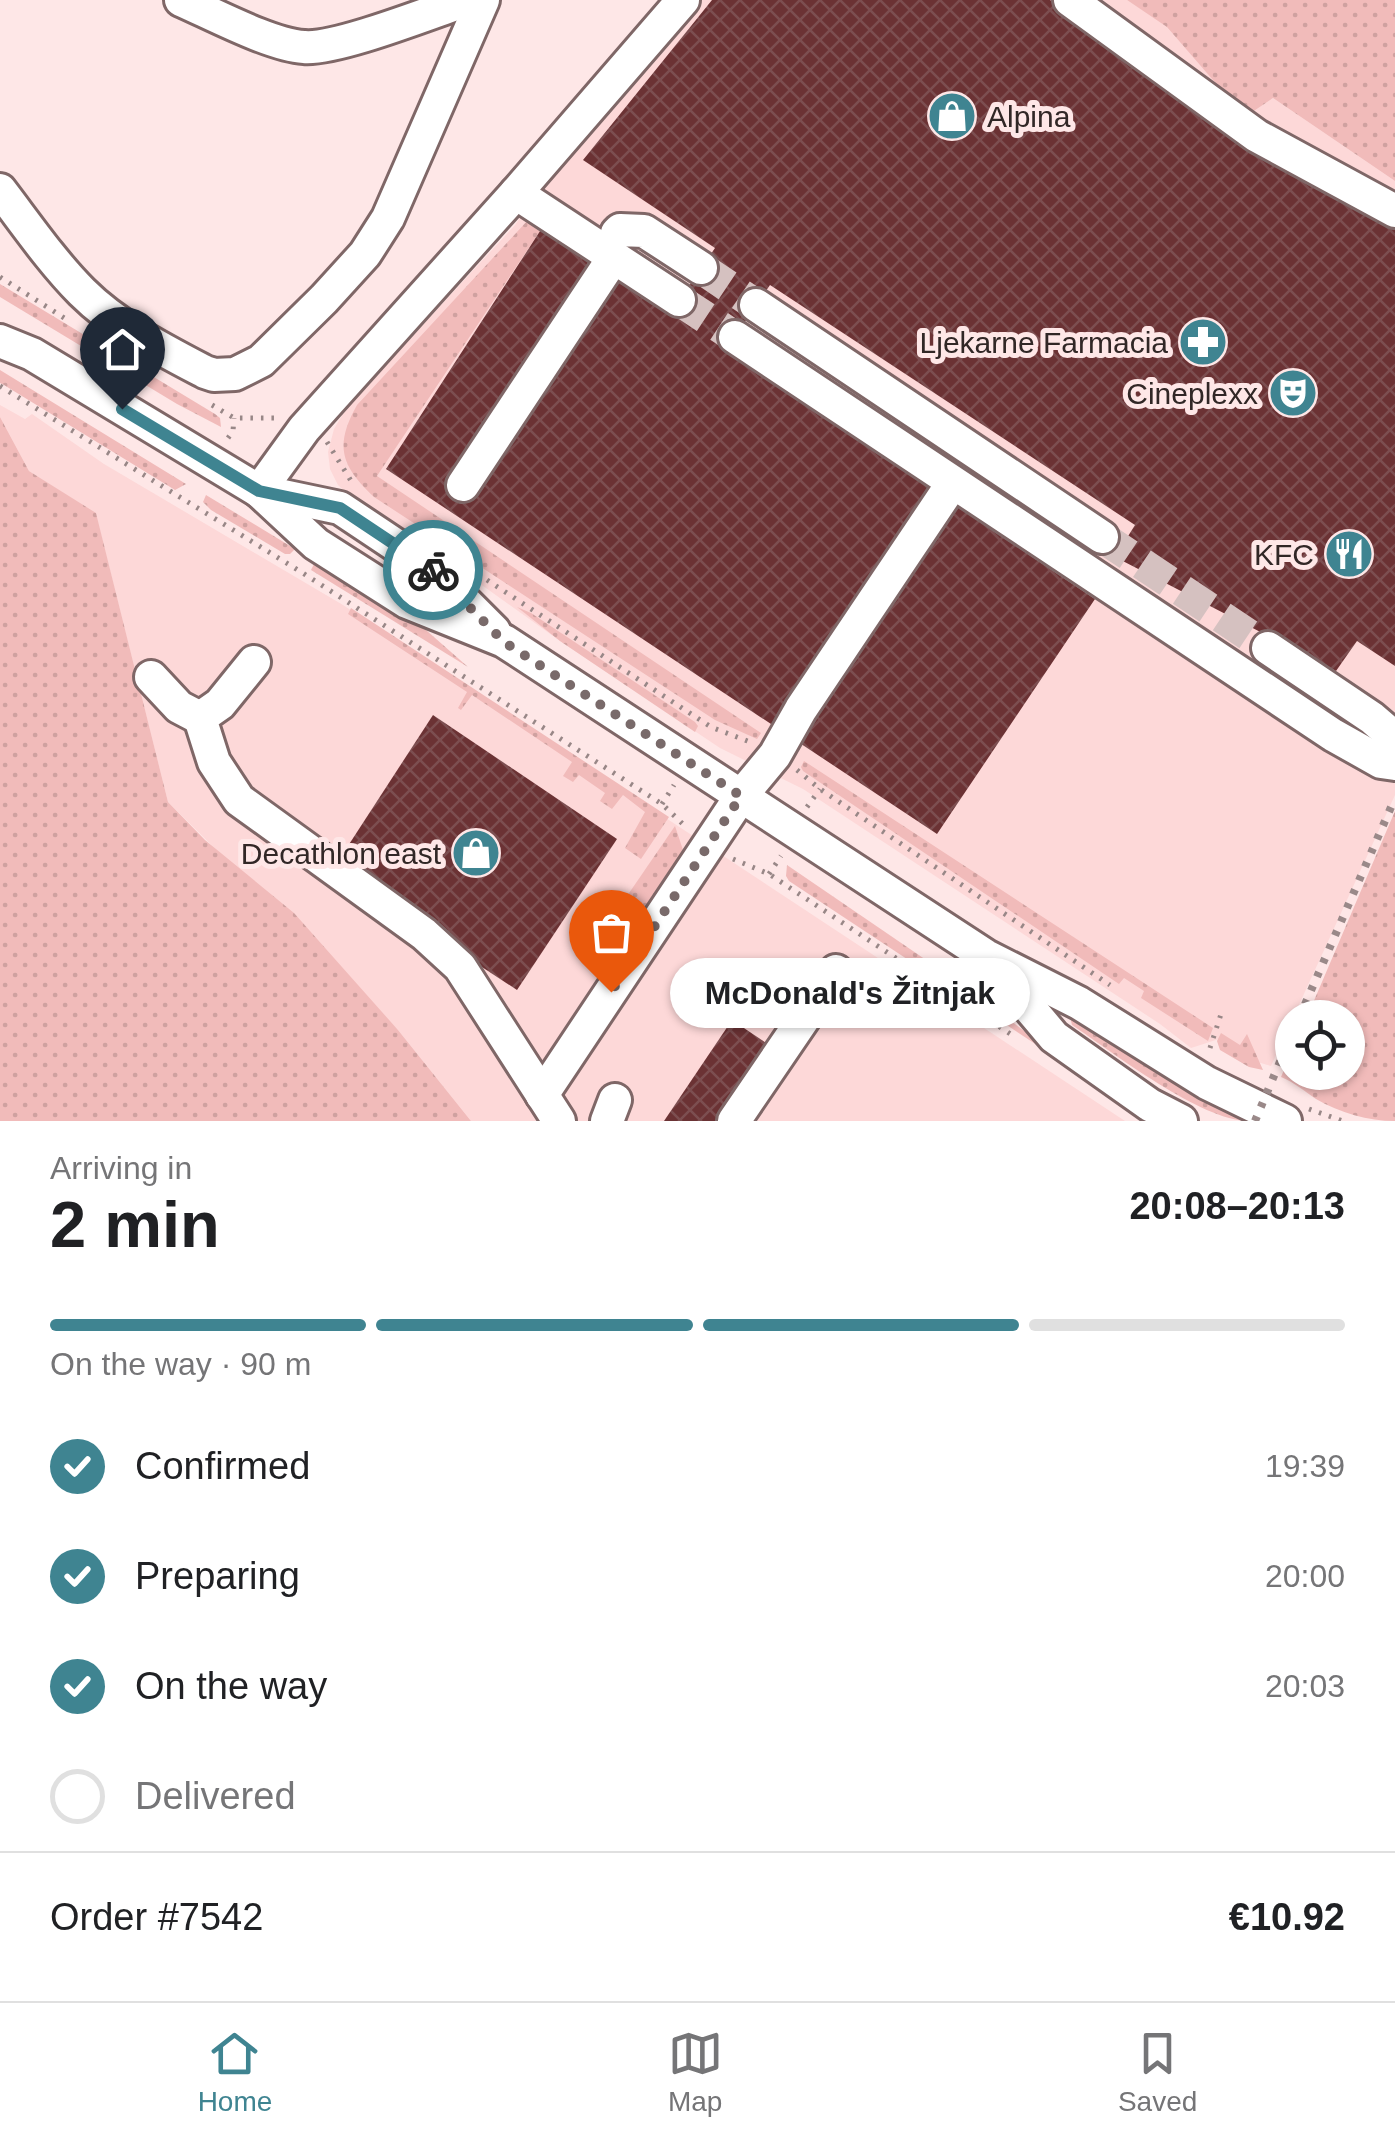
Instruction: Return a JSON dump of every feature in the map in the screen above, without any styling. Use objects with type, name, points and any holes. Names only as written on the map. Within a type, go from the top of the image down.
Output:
[{"type":"street","points":[[186,1],[282,42],[306,48],[467,0]]},
{"type":"street","points":[[0,190],[93,302],[205,372],[235,374],[276,349],[351,271],[378,234],[482,0]]},
{"type":"street","points":[[1070,0],[1257,136],[1395,211]]},
{"type":"street","points":[[259,491],[304,429],[516,192],[676,3]]},
{"type":"street","points":[[516,192],[616,245],[680,300]]},
{"type":"street","points":[[464,485],[616,245],[620,230],[644,231],[701,268]]},
{"type":"street","points":[[756,306],[1102,537]]},
{"type":"street","points":[[0,323],[32,354]]},
{"type":"street","points":[[734,337],[1333,735],[1390,755]]},
{"type":"street","points":[[0,341],[32,354],[259,491],[340,508],[434,570],[504,642],[986,956],[1079,1004],[1207,1083],[1291,1113]]},
{"type":"street","points":[[151,678],[179,707],[200,718],[214,762],[239,800],[424,934],[460,967],[550,1108],[741,796],[775,755],[801,708],[952,484]]},
{"type":"street","points":[[1268,648],[1372,718],[1390,755]]},
{"type":"street","points":[[200,718],[220,704],[254,662]]},
{"type":"street","points":[[986,956],[1054,1037],[1150,1105],[1182,1121]]},
{"type":"street","points":[[734,1121],[836,971]]},
{"type":"path","points":[[0,386],[298,570],[662,804],[692,834]]},
{"type":"path","points":[[233,430],[234,418]]},
{"type":"path","points":[[329,444],[354,486]]},
{"type":"path","points":[[486,580],[711,727],[759,745]]},
{"type":"path","points":[[793,767],[1122,993]]},
{"type":"path","points":[[729,858],[769,874],[1029,1046]]},
{"type":"path","points":[[769,874],[777,862]]},
{"type":"path","points":[[1210,1048],[1222,1011]]},
{"type":"path","points":[[1196,1039],[1218,1056]]},
{"type":"path","points":[[1291,1113],[1344,1121]]},
{"type":"shaded area","points":[[694,0],[1127,0],[1167,26],[1245,117],[1273,98],[1395,181],[1395,795],[1301,1000],[1275,1000],[1275,1057],[1271,1066],[1237,1056],[1219,1039],[1191,1048],[803,789],[720,748],[356,502],[338,485],[330,469],[328,452],[334,429],[347,407],[515,225],[554,169]]},
{"type":"shaded area","points":[[1127,0],[1395,0],[1395,181],[1273,98],[1245,117],[1167,27]]},
{"type":"shaded area","points":[[528,220],[542,228],[377,476],[761,733],[757,739],[715,720],[374,497],[348,465],[344,455],[345,432],[357,405]]},
{"type":"shaded area","points":[[0,284],[215,414],[221,427],[0,297]]},
{"type":"shaded area","points":[[0,370],[186,484],[175,490],[0,383]]},
{"type":"shaded area","points":[[0,405],[25,419],[32,414],[104,464],[343,605],[1125,1121],[471,1121],[398,1030],[168,802],[96,514],[29,471],[0,417]]},
{"type":"shaded area","points":[[0,417],[29,471],[96,513],[168,802],[205,840],[294,913],[398,1030],[471,1121],[0,1121]]},
{"type":"shaded area","points":[[206,495],[295,549],[285,554],[211,510],[203,502]]},
{"type":"shaded area","points":[[316,560],[426,630],[468,667],[311,570]]},
{"type":"shaded area","points":[[517,607],[695,722],[695,732],[560,641]]},
{"type":"shaded area","points":[[351,608],[669,817],[641,859],[625,848],[645,812],[623,795],[612,809],[600,801],[605,793],[579,775],[573,782],[563,776],[572,762],[472,695],[461,710],[458,708],[467,692],[348,614]]},
{"type":"shaded area","points":[[804,761],[1213,1028],[1208,1041],[1141,998],[1144,991],[1124,978],[1119,984],[803,771]]},
{"type":"shaded area","points":[[1395,811],[1395,1121],[1344,1112],[1303,1090],[1365,1090],[1365,1000],[1314,1000]]},
{"type":"shaded area","points":[[675,826],[683,850],[633,927],[614,915]]},
{"type":"shaded area","points":[[787,865],[973,992],[1049,1053],[789,881]]},
{"type":"shaded area","points":[[1070,1017],[1249,1121],[1229,1118],[1183,1098],[1072,1025]]},
{"type":"shaded area","points":[[1221,1033],[1240,1045],[1247,1034],[1263,1070],[1249,1067],[1220,1050],[1217,1041]]},
{"type":"building","points":[[712,0],[1050,0],[1395,228],[1395,666],[1357,641],[1336,671],[1115,557],[1135,525],[770,285],[725,351],[1095,599],[937,834],[386,469],[542,228],[670,314],[715,248],[583,160]]},
{"type":"building","name":"Decathlon east","points":[[433,715],[617,839],[517,990],[333,869]]},
{"type":"building","points":[[732,1020],[772,1047],[722,1121],[664,1121]]},
{"type":"tunnel","points":[[701,268],[756,305]]},
{"type":"tunnel","points":[[679,300],[735,337]]},
{"type":"tunnel","points":[[1102,537],[1268,648]]},
{"type":"railway","points":[[1307,1000],[1395,798]]},
{"type":"railway","points":[[1255,1121],[1275,1073]]},
{"type":"way so far","points":[[433,570],[504,642],[741,796],[611,992]]},
{"type":"place","name":"Alpina","points":[[952,116]]},
{"type":"place","name":"Ljekarne Farmacia","points":[[1203,342]]},
{"type":"place","name":"Cineplexx","points":[[1293,393]]},
{"type":"place","name":"KFC","points":[[1349,554]]},
{"type":"place","name":"Decathlon east","points":[[476,853]]},
{"type":"place","name":"McDonald's Žitnjak","points":[[611,992]]},
{"type":"route","points":[[122,409],[259,491],[340,508],[433,570]]}]
